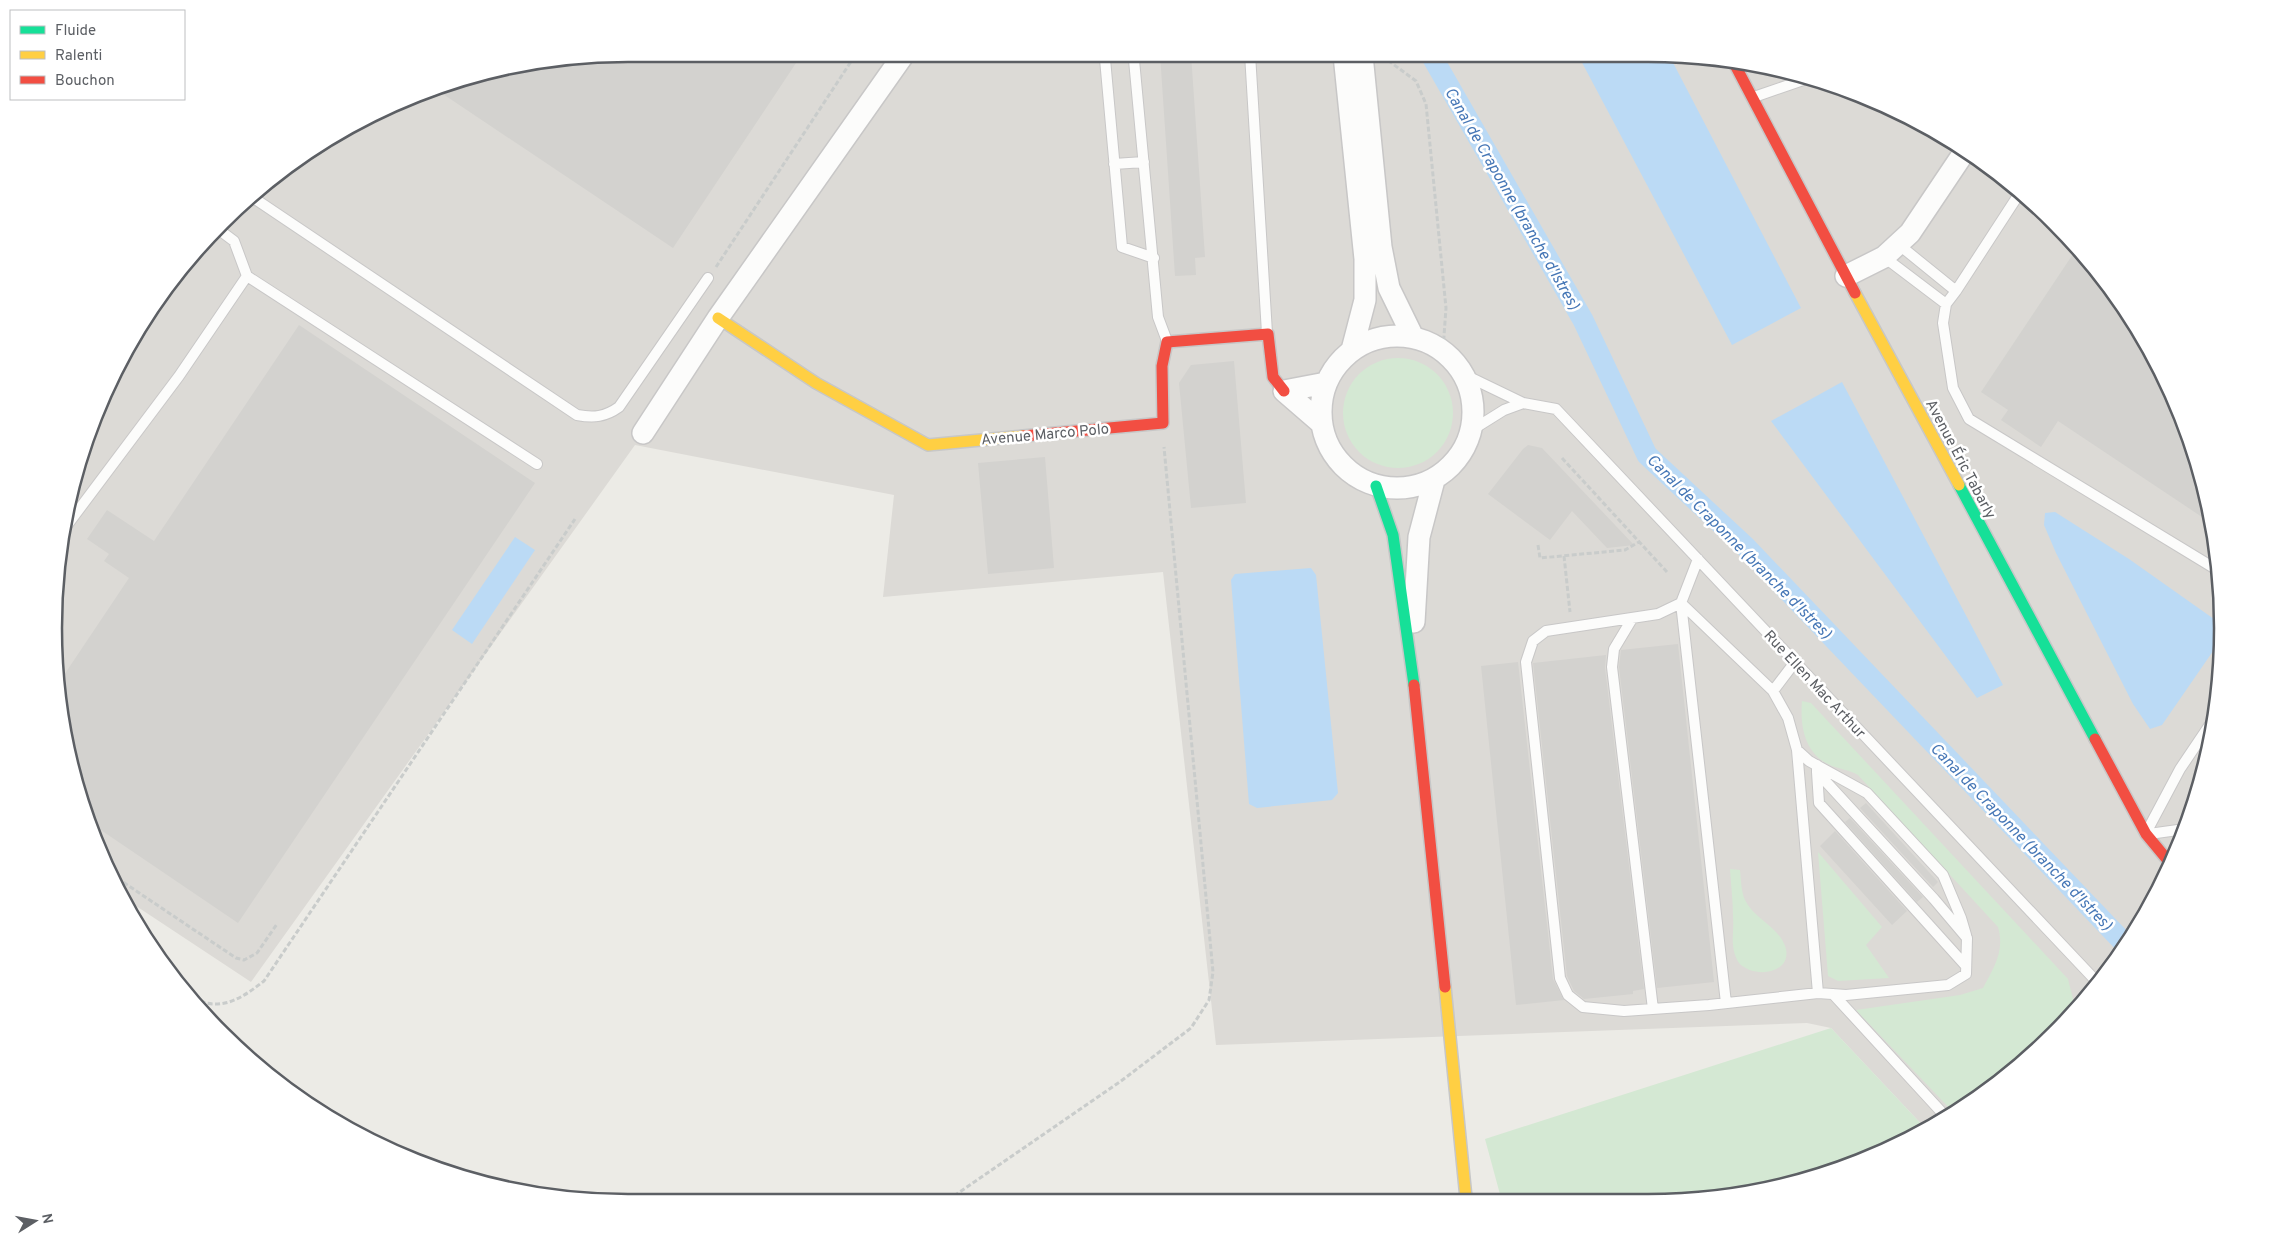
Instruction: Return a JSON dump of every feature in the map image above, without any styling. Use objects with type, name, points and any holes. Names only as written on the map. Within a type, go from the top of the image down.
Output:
[{"type":"street","points":[[643,433],[718,318],[898,62]]},
{"type":"street","points":[[1345,62],[1365,259],[1365,300],[1352,350]]},
{"type":"street","points":[[1363,62],[1381,247],[1389,288],[1413,336]]},
{"type":"street","name":"Avenue Éric Tabarly","points":[[1737,69],[1846,276],[2146,834],[2165,857]]},
{"type":"street","points":[[1846,276],[1891,250],[1910,233],[1961,157]]},
{"type":"street","name":"Avenue Marco Polo","points":[[718,318],[816,383],[928,445],[1163,423],[1162,366],[1167,342]]},
{"type":"street","points":[[1167,342],[1268,334],[1273,377],[1284,391],[1321,423]]},
{"type":"street","points":[[1413,336],[1443,350],[1455,361],[1464,375],[1472,393],[1474,412],[1472,430],[1464,450],[1455,462],[1434,480],[1415,487],[1396,489],[1376,486],[1356,477],[1339,462],[1327,444],[1321,423],[1321,403],[1326,383],[1337,364],[1352,350],[1371,340],[1385,337],[1413,336]]},
{"type":"street","points":[[1284,391],[1326,383]]},
{"type":"street","points":[[1412,668],[1418,537],[1434,480]]},
{"type":"street","points":[[1376,486],[1393,535],[1412,668],[1466,1194]]},
{"type":"lane","points":[[1106,62],[1122,247],[1154,258]]},
{"type":"lane","points":[[1134,62],[1154,258],[1158,317],[1167,342]]},
{"type":"lane","points":[[1251,62],[1268,334]]},
{"type":"lane","points":[[1753,97],[1796,82]]},
{"type":"lane","points":[[1114,164],[1144,162]]},
{"type":"lane","points":[[2016,198],[1946,304],[1943,323],[1953,388],[1969,419],[2211,566]]},
{"type":"lane","points":[[258,201],[577,414],[589,417],[610,414],[619,407],[708,278]]},
{"type":"lane","points":[[223,233],[234,241],[247,276],[537,464]]},
{"type":"lane","points":[[1891,250],[1956,291]]},
{"type":"lane","points":[[1891,250],[1946,304]]},
{"type":"lane","points":[[74,516],[179,376],[247,276]]},
{"type":"lane","name":"Rue Ellen Mac Arthur","points":[[1464,375],[1523,403],[1556,409],[2092,979]]},
{"type":"lane","points":[[1472,430],[1504,410],[1523,403]]},
{"type":"lane","points":[[1698,559],[1681,603],[1726,1004]]},
{"type":"lane","points":[[1681,603],[1658,614],[1546,631],[1533,641],[1526,662],[1560,978],[1568,995],[1583,1007],[1624,1011],[1653,1010],[1818,994],[1846,995],[1948,985],[1966,974],[1967,938],[1962,918],[1943,875],[1867,793],[1817,769]]},
{"type":"lane","points":[[1681,603],[1772,691],[1788,718],[1797,750],[1818,994]]},
{"type":"lane","points":[[1632,619],[1614,649],[1612,667],[1653,1010]]},
{"type":"lane","points":[[1772,691],[1794,662]]},
{"type":"lane","points":[[2146,834],[2180,768],[2205,730]]},
{"type":"lane","points":[[1797,750],[1817,769],[1967,938]]},
{"type":"lane","points":[[1817,769],[1819,803],[1966,966]]},
{"type":"lane","points":[[2146,834],[2176,830]]},
{"type":"lane","points":[[1833,994],[1941,1112]]},
{"type":"path","points":[[708,278],[851,62]]},
{"type":"path","points":[[1389,62],[1416,82],[1426,104],[1446,308],[1443,350]]},
{"type":"path","points":[[957,1194],[1121,1081],[1191,1028],[1209,1000],[1213,972],[1164,449]]},
{"type":"path","points":[[1562,458],[1666,572]]},
{"type":"path","points":[[205,1003],[228,1003],[246,995],[264,981],[575,519]]},
{"type":"path","points":[[1538,545],[1540,558],[1625,550],[1639,542]]},
{"type":"path","points":[[1564,556],[1572,627]]},
{"type":"path","points":[[123,881],[236,958],[244,960],[257,953],[277,924]]},
{"type":"shaded area","points":[[628,62],[1649,62],[1723,67],[1795,82],[1865,106],[1932,138],[1993,179],[2049,228],[2098,284],[2139,345],[2156,378],[2184,446],[2204,518],[2210,554],[2213,591],[2213,665],[2210,702],[2204,738],[2184,810],[2156,878],[2139,911],[2098,972],[2049,1028],[1993,1077],[1921,1124],[1831,1028],[1807,1023],[1216,1045],[1163,572],[883,597],[894,495],[635,445],[251,982],[135,905],[121,878],[93,810],[73,738],[67,702],[62,628],[67,554],[82,482],[106,412],[138,345],[179,284],[228,228],[284,179],[345,138],[378,121],[446,93],[518,73],[554,67]]},
{"type":"green space","points":[[1398,358],[1419,362],[1437,374],[1449,392],[1453,413],[1449,434],[1437,452],[1419,464],[1398,468],[1377,464],[1359,452],[1347,434],[1343,413],[1347,392],[1359,374],[1377,362]]},
{"type":"green space","points":[[1802,701],[1811,703],[2068,979],[2074,1001],[2049,1028],[1993,1077],[1949,1107],[1856,1010],[1960,995],[1983,988],[1999,951],[2000,936],[1998,927],[1858,775],[1835,767],[1820,759],[1805,737]]},
{"type":"green space","points":[[1818,852],[1882,927],[1866,945],[1889,978],[1838,981],[1828,976]]},
{"type":"green space","points":[[1730,869],[1740,870],[1742,889],[1749,907],[1779,935],[1783,942],[1786,949],[1786,957],[1783,964],[1777,969],[1762,972],[1753,971],[1739,963],[1737,959],[1733,947],[1733,906]]},
{"type":"green space","points":[[1831,1028],[1921,1124],[1865,1150],[1795,1174],[1723,1189],[1649,1194],[1500,1194],[1485,1139]]},
{"type":"water","points":[[1582,62],[1673,63],[1801,308],[1732,345]]},
{"type":"water","points":[[1842,382],[2003,685],[1977,698],[1771,421]]},
{"type":"water","points":[[2055,512],[2129,559],[2214,619],[2213,651],[2162,725],[2150,729],[2133,704],[2056,553],[2044,525],[2045,513]]},
{"type":"water","points":[[515,537],[535,550],[472,644],[452,630]]},
{"type":"water","points":[[1311,568],[1316,575],[1338,793],[1332,800],[1257,808],[1249,804],[1231,580],[1235,574]]},
{"type":"building","points":[[628,62],[797,62],[673,248],[443,94],[518,73],[554,67]]},
{"type":"building","points":[[1161,62],[1192,62],[1205,257],[1195,258],[1196,275],[1175,276]]},
{"type":"building","points":[[2073,254],[2098,284],[2119,314],[2139,345],[2156,378],[2184,446],[2204,518],[2058,421],[2041,447],[2001,420],[2008,410],[1981,392]]},
{"type":"building","points":[[299,325],[535,483],[238,923],[101,830],[82,774],[73,738],[65,674],[129,578],[104,561],[109,554],[87,539],[107,510],[154,541]]},
{"type":"building","points":[[1234,361],[1246,503],[1191,508],[1179,383],[1191,365]]},
{"type":"building","points":[[1528,445],[1542,448],[1634,545],[1607,548],[1572,511],[1550,540],[1488,494]]},
{"type":"building","points":[[1045,457],[1054,568],[988,574],[978,463]]},
{"type":"building","points":[[1678,644],[1714,982],[1657,988],[1619,667],[1621,650]]},
{"type":"building","points":[[1606,655],[1605,668],[1644,989],[1633,991],[1633,994],[1584,999],[1574,991],[1567,976],[1533,663]]},
{"type":"building","points":[[1518,662],[1553,979],[1564,1000],[1516,1005],[1481,666]]},
{"type":"building","points":[[1866,803],[1938,882],[1933,887],[1860,808]]},
{"type":"building","points":[[1850,818],[1923,897],[1917,902],[1845,822]]},
{"type":"building","points":[[1835,831],[1907,911],[1892,925],[1820,846]]},
{"type":"waterway","name":"Canal de Craponne (branche d'Istres)","points":[[1435,62],[1583,320],[1647,455],[1746,547],[2121,939]]},
{"type":"traffic: fast","points":[[1959,485],[2095,739]]},
{"type":"traffic: fast","points":[[1376,486],[1393,535],[1414,685]]},
{"type":"traffic: slow","points":[[1855,293],[1959,485]]},
{"type":"traffic: slow","points":[[718,318],[816,383],[928,445],[1023,436]]},
{"type":"traffic: slow","points":[[1445,987],[1466,1194]]},
{"type":"traffic: jam","points":[[1737,69],[1855,293]]},
{"type":"traffic: jam","points":[[1023,436],[1163,423],[1162,366],[1167,342],[1268,334],[1273,377],[1284,391]]},
{"type":"traffic: jam","points":[[1414,685],[1445,987]]},
{"type":"traffic: jam","points":[[2095,739],[2146,834],[2165,857]]}]
